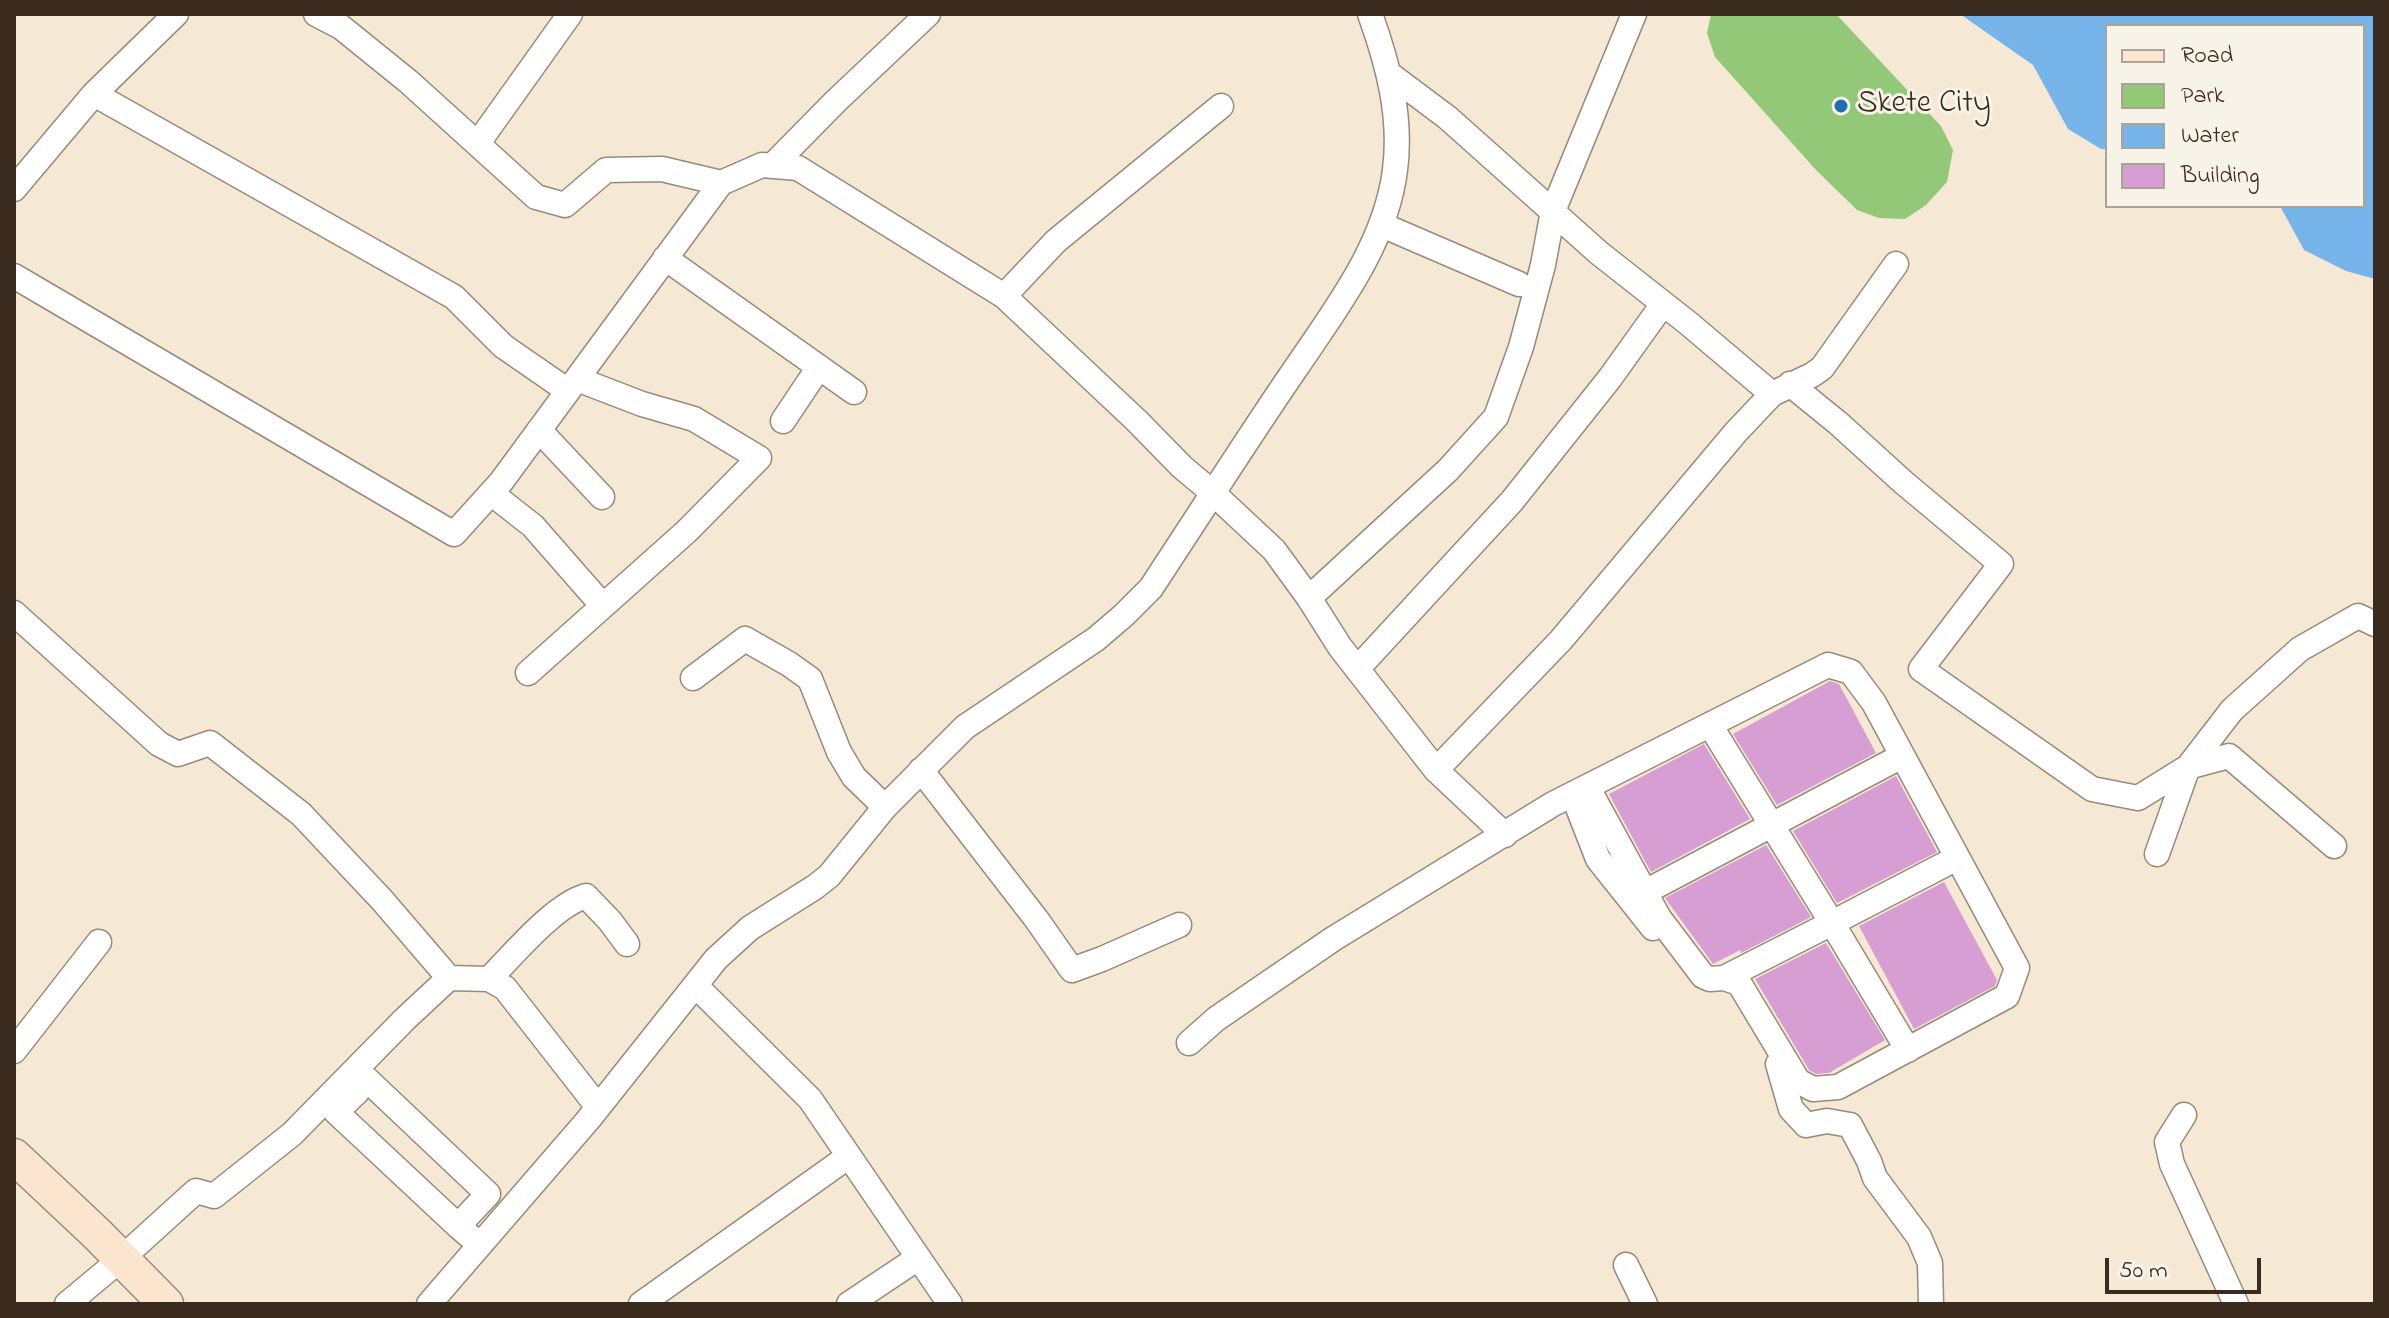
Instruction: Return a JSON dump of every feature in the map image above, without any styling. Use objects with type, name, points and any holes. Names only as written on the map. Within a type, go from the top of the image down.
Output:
[{"type":"street","points":[[14,189],[94,94],[176,14]]},
{"type":"street","points":[[316,14],[341,27],[409,82],[536,197],[565,205],[606,170],[662,169],[721,183]]},
{"type":"street","points":[[478,143],[570,14]]},
{"type":"street","points":[[772,166],[928,14]]},
{"type":"street","points":[[429,1304],[598,1107],[716,959],[750,928],[829,876],[885,807],[965,727],[1096,639],[1151,588],[1345,295],[1382,225],[1395,171],[1397,130],[1388,73],[1370,14]]},
{"type":"street","points":[[1309,598],[1448,470],[1496,417],[1521,347],[1543,265],[1553,211],[1634,14]]},
{"type":"street","points":[[1388,73],[1448,118],[1599,253],[1663,304],[1781,389],[1838,423],[2001,564],[1921,669],[2092,789],[2138,798],[2188,767],[2229,756],[2334,846]]},
{"type":"street","points":[[94,94],[454,297],[503,346],[573,385],[694,419],[759,458],[687,531],[528,673]]},
{"type":"street","points":[[1004,296],[1056,241],[1221,106]]},
{"type":"street","points":[[14,276],[454,534],[491,493],[539,430],[721,183],[762,165],[798,168],[1004,296],[1182,467],[1274,550],[1340,647],[1436,770],[1505,835]]},
{"type":"street","points":[[1382,225],[1519,284]]},
{"type":"street","points":[[665,258],[854,392]]},
{"type":"street","points":[[1436,770],[1561,640],[1718,453],[1781,389],[1822,368],[1896,264]]},
{"type":"street","points":[[1357,669],[1512,501],[1610,378],[1663,304]]},
{"type":"street","points":[[783,421],[819,367]]},
{"type":"street","points":[[539,430],[602,497]]},
{"type":"street","points":[[491,493],[533,526],[603,606]]},
{"type":"street","points":[[14,613],[159,744],[178,754],[210,743],[301,814],[382,900],[449,978]]},
{"type":"street","points":[[2157,854],[2188,767],[2232,710],[2300,649],[2358,616],[2375,624]]},
{"type":"street","points":[[693,678],[745,639],[789,664],[810,679],[839,752],[854,777],[885,807]]},
{"type":"street","points":[[1189,1043],[1216,1019],[1333,939],[1553,804],[1828,665],[1851,672],[1874,703],[2017,968],[2007,996],[1838,1087],[1813,1089],[1798,1081],[1739,983],[1703,976],[1659,918],[1581,791]]},
{"type":"street","points":[[1710,725],[1908,1050]]},
{"type":"street","points":[[1645,892],[1902,756]]},
{"type":"street","points":[[921,770],[1072,970],[1179,925]]},
{"type":"street","points":[[1581,791],[1598,859],[1688,969],[1709,986],[1739,1002],[1757,1019],[1780,1068],[1791,1109],[1806,1125],[1827,1121],[1850,1125],[1875,1178],[1919,1237],[1930,1263],[1931,1304]]},
{"type":"street","points":[[1724,978],[1957,858]]},
{"type":"street","points":[[489,979],[545,922],[586,896],[627,944]]},
{"type":"street","points":[[14,1051],[99,942]]},
{"type":"street","points":[[480,1245],[336,1112],[405,1019],[449,978],[489,979],[505,988],[598,1107]]},
{"type":"street","points":[[696,986],[810,1099],[950,1304]]},
{"type":"street","points":[[363,1075],[488,1194],[458,1226]]},
{"type":"street","points":[[67,1304],[196,1191],[214,1196],[363,1075]]},
{"type":"street","points":[[2184,1115],[2167,1142],[2172,1164],[2236,1304]]},
{"type":"street","points":[[14,1156],[164,1303]]},
{"type":"street","points":[[641,1304],[849,1156]]},
{"type":"street","points":[[849,1304],[918,1258]]},
{"type":"street","points":[[1626,1265],[1645,1304]]},
{"type":"green space","name":"Skete City","points":[[1711,14],[1836,14],[1941,126],[1953,150],[1947,182],[1926,205],[1905,219],[1879,218],[1857,210],[1816,170],[1715,57],[1707,33]]},
{"type":"water","points":[[1960,14],[2375,14],[2375,279],[2346,271],[2304,250],[2281,208],[2365,208],[2365,24],[2105,24],[2105,149],[2068,129],[2033,65]]},
{"type":"building","points":[[1830,681],[1839,684],[1876,753],[1777,805],[1733,734]]},
{"type":"building","points":[[1704,744],[1750,819],[1651,872],[1609,794]]},
{"type":"building","points":[[1896,776],[1937,852],[1837,903],[1793,831]]},
{"type":"building","points":[[1766,845],[1811,917],[1713,964],[1665,898]]},
{"type":"building","points":[[1944,882],[1997,980],[1995,986],[1914,1029],[1859,926]]},
{"type":"building","points":[[1826,943],[1885,1040],[1829,1073],[1816,1074],[1809,1070],[1755,979]]},
{"type":"place","name":"Skete City","points":[[1841,106]]}]
